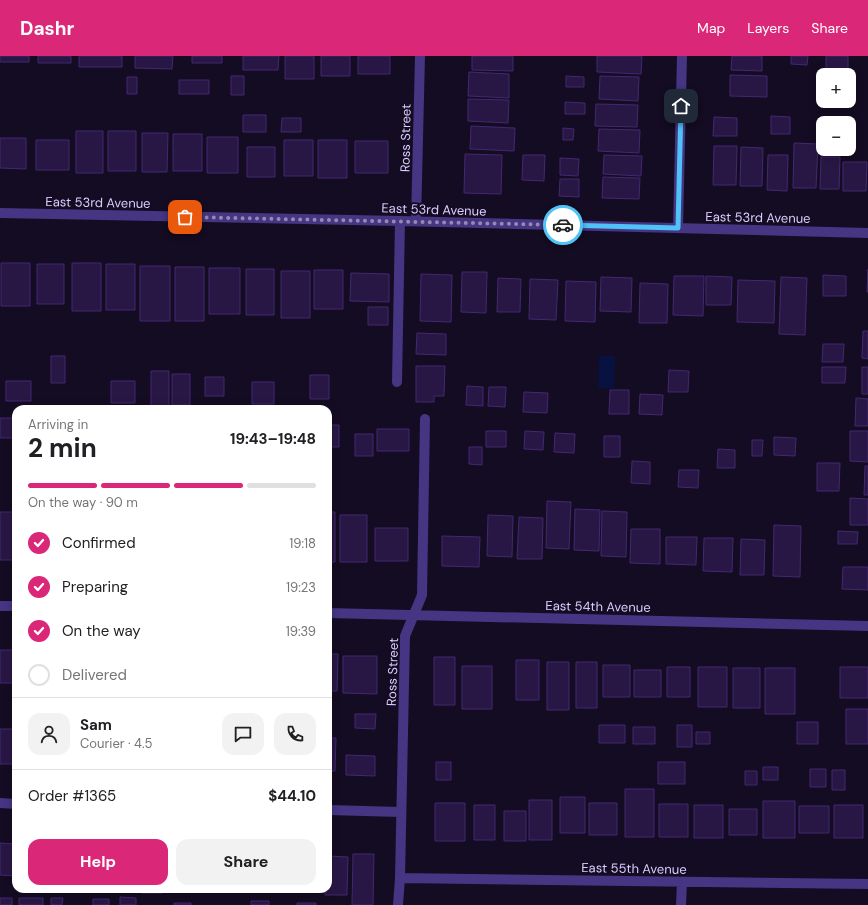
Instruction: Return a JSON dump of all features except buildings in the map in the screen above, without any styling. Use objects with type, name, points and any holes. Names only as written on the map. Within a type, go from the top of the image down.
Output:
[{"type":"street","name":"Ross Street","points":[[416,221],[420,56]]},
{"type":"street","points":[[678,228],[682,56]]},
{"type":"street","name":"East 53rd Avenue","points":[[0,213],[416,221],[868,233]]},
{"type":"street","points":[[398,382],[400,221]]},
{"type":"street","name":"Ross Street","points":[[398,905],[400,878],[405,636],[422,595],[425,419]]},
{"type":"street","points":[[0,606],[12,606]]},
{"type":"street","name":"East 54th Avenue","points":[[332,613],[868,626]]},
{"type":"street","points":[[0,803],[12,804]]},
{"type":"street","points":[[332,810],[401,812]]},
{"type":"street","name":"East 55th Avenue","points":[[400,878],[868,884]]},
{"type":"street","points":[[681,905],[682,882]]},
{"type":"shaded area","points":[[599,356],[615,356],[614,388],[598,388]]},
{"type":"way so far","points":[[185,217],[563,225]]},
{"type":"route","points":[[563,225],[678,228],[681,106]]}]
